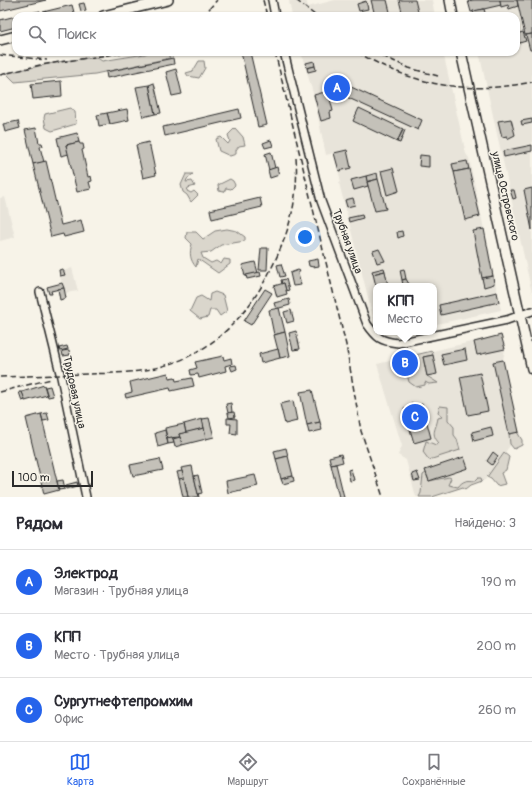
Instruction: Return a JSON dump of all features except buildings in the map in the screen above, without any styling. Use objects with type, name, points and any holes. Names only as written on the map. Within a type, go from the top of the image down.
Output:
[{"type":"main road","points":[[119,12],[168,0]]},
{"type":"main road","points":[[450,0],[452,12]]},
{"type":"main road","points":[[0,40],[12,37]]},
{"type":"main road","name":"улица Островского","points":[[462,56],[532,369]]},
{"type":"street","points":[[272,0],[274,12]]},
{"type":"street","name":"Трубная улица","points":[[285,56],[321,200],[367,324],[373,333]]},
{"type":"street","name":"Трудовая улица","points":[[40,292],[61,377],[86,497]]},
{"type":"street","name":"Трубная улица","points":[[437,335],[507,320],[532,311]]},
{"type":"street","name":"Трубная улица","points":[[375,335],[384,341],[398,343],[436,335]]},
{"type":"shaded area","points":[[306,0],[308,7],[335,0],[432,0],[434,12],[291,12],[289,1]]},
{"type":"shaded area","points":[[468,0],[532,0],[532,293],[480,56],[520,56],[520,12],[470,12]]},
{"type":"shaded area","points":[[133,56],[170,56],[170,58],[95,74],[15,82],[6,73],[63,61],[96,57],[102,61]]},
{"type":"shaded area","points":[[302,56],[444,56],[466,154],[469,158],[501,310],[437,324],[437,283],[373,283],[373,317],[339,183],[341,182],[334,153],[326,155],[313,93]]},
{"type":"shaded area","points":[[199,61],[204,61],[205,68],[199,78],[188,76],[186,73],[193,71]]},
{"type":"shaded area","points":[[70,108],[75,112],[76,124],[52,131],[46,128],[44,118],[45,114]]},
{"type":"shaded area","points":[[235,128],[243,137],[245,145],[239,146],[236,150],[236,154],[230,156],[219,151],[216,139],[221,137],[228,144],[230,141],[228,135]]},
{"type":"shaded area","points":[[186,174],[193,174],[187,179],[186,182],[192,181],[195,186],[188,188],[187,191],[191,193],[194,191],[198,195],[191,202],[187,195],[183,192],[181,185]]},
{"type":"shaded area","points":[[230,179],[235,185],[231,189],[226,188],[224,192],[219,191],[218,185]]},
{"type":"shaded area","points":[[5,197],[15,237],[0,241],[0,198]]},
{"type":"shaded area","points":[[227,229],[237,231],[245,237],[245,241],[221,245],[211,252],[201,253],[203,258],[211,263],[216,261],[221,264],[224,259],[230,260],[230,264],[218,273],[198,259],[196,267],[191,259],[190,253],[192,244],[186,238],[187,232],[196,232],[203,239],[215,231]]},
{"type":"shaded area","points":[[72,268],[78,291],[65,293],[60,276],[64,275],[64,271]]},
{"type":"shaded area","points":[[215,292],[223,295],[227,311],[220,316],[216,310],[210,310],[208,317],[200,319],[190,311],[196,298],[201,296],[209,301],[210,294]]},
{"type":"shaded area","points":[[501,335],[505,349],[503,360],[521,438],[514,440],[485,480],[431,497],[416,497],[406,460],[398,455],[402,446],[377,364]]},
{"type":"shaded area","points":[[432,351],[433,355],[423,357],[427,376],[438,383],[429,384],[425,382],[425,385],[416,387],[409,382],[406,370],[408,368],[415,367],[411,356]]},
{"type":"shaded area","points":[[440,406],[448,407],[448,420],[454,427],[454,435],[457,439],[460,450],[429,460],[423,452],[426,441],[436,445],[439,443],[436,440],[434,431],[438,418],[442,417],[438,412]]},
{"type":"shaded area","points":[[517,432],[522,440],[522,445],[514,449],[510,444],[509,434]]},
{"type":"shaded area","points":[[504,453],[509,457],[506,470],[501,473],[505,484],[497,486],[487,477]]},
{"type":"shaded area","points":[[426,473],[429,481],[449,477],[451,478],[448,485],[458,487],[466,481],[475,481],[478,478],[481,478],[482,481],[471,485],[466,489],[463,487],[432,497],[419,497],[421,493],[423,475]]},
{"type":"railway","points":[[206,12],[217,0]]},
{"type":"railway","points":[[263,0],[266,12]]},
{"type":"railway","points":[[296,0],[311,12]]},
{"type":"railway","points":[[0,55],[47,60]]},
{"type":"railway","points":[[0,75],[40,65],[101,56]]},
{"type":"railway","points":[[276,56],[346,345],[361,431],[383,497]]},
{"type":"railway","points":[[364,56],[378,64],[400,73],[420,80],[442,85],[485,88],[532,82]]},
{"type":"railway","points":[[383,56],[409,68],[438,76]]},
{"type":"railway","points":[[0,377],[116,373],[145,370],[181,360],[213,342],[227,330],[251,303],[277,257],[287,230],[294,202],[297,173],[296,158]]},
{"type":"railway","points":[[0,392],[51,379]]},
{"type":"place","name":"Электрод","points":[[337,88]]},
{"type":"place","name":"КПП","points":[[405,363]]},
{"type":"place","name":"Сургутнефтепромхим","points":[[415,417]]}]
